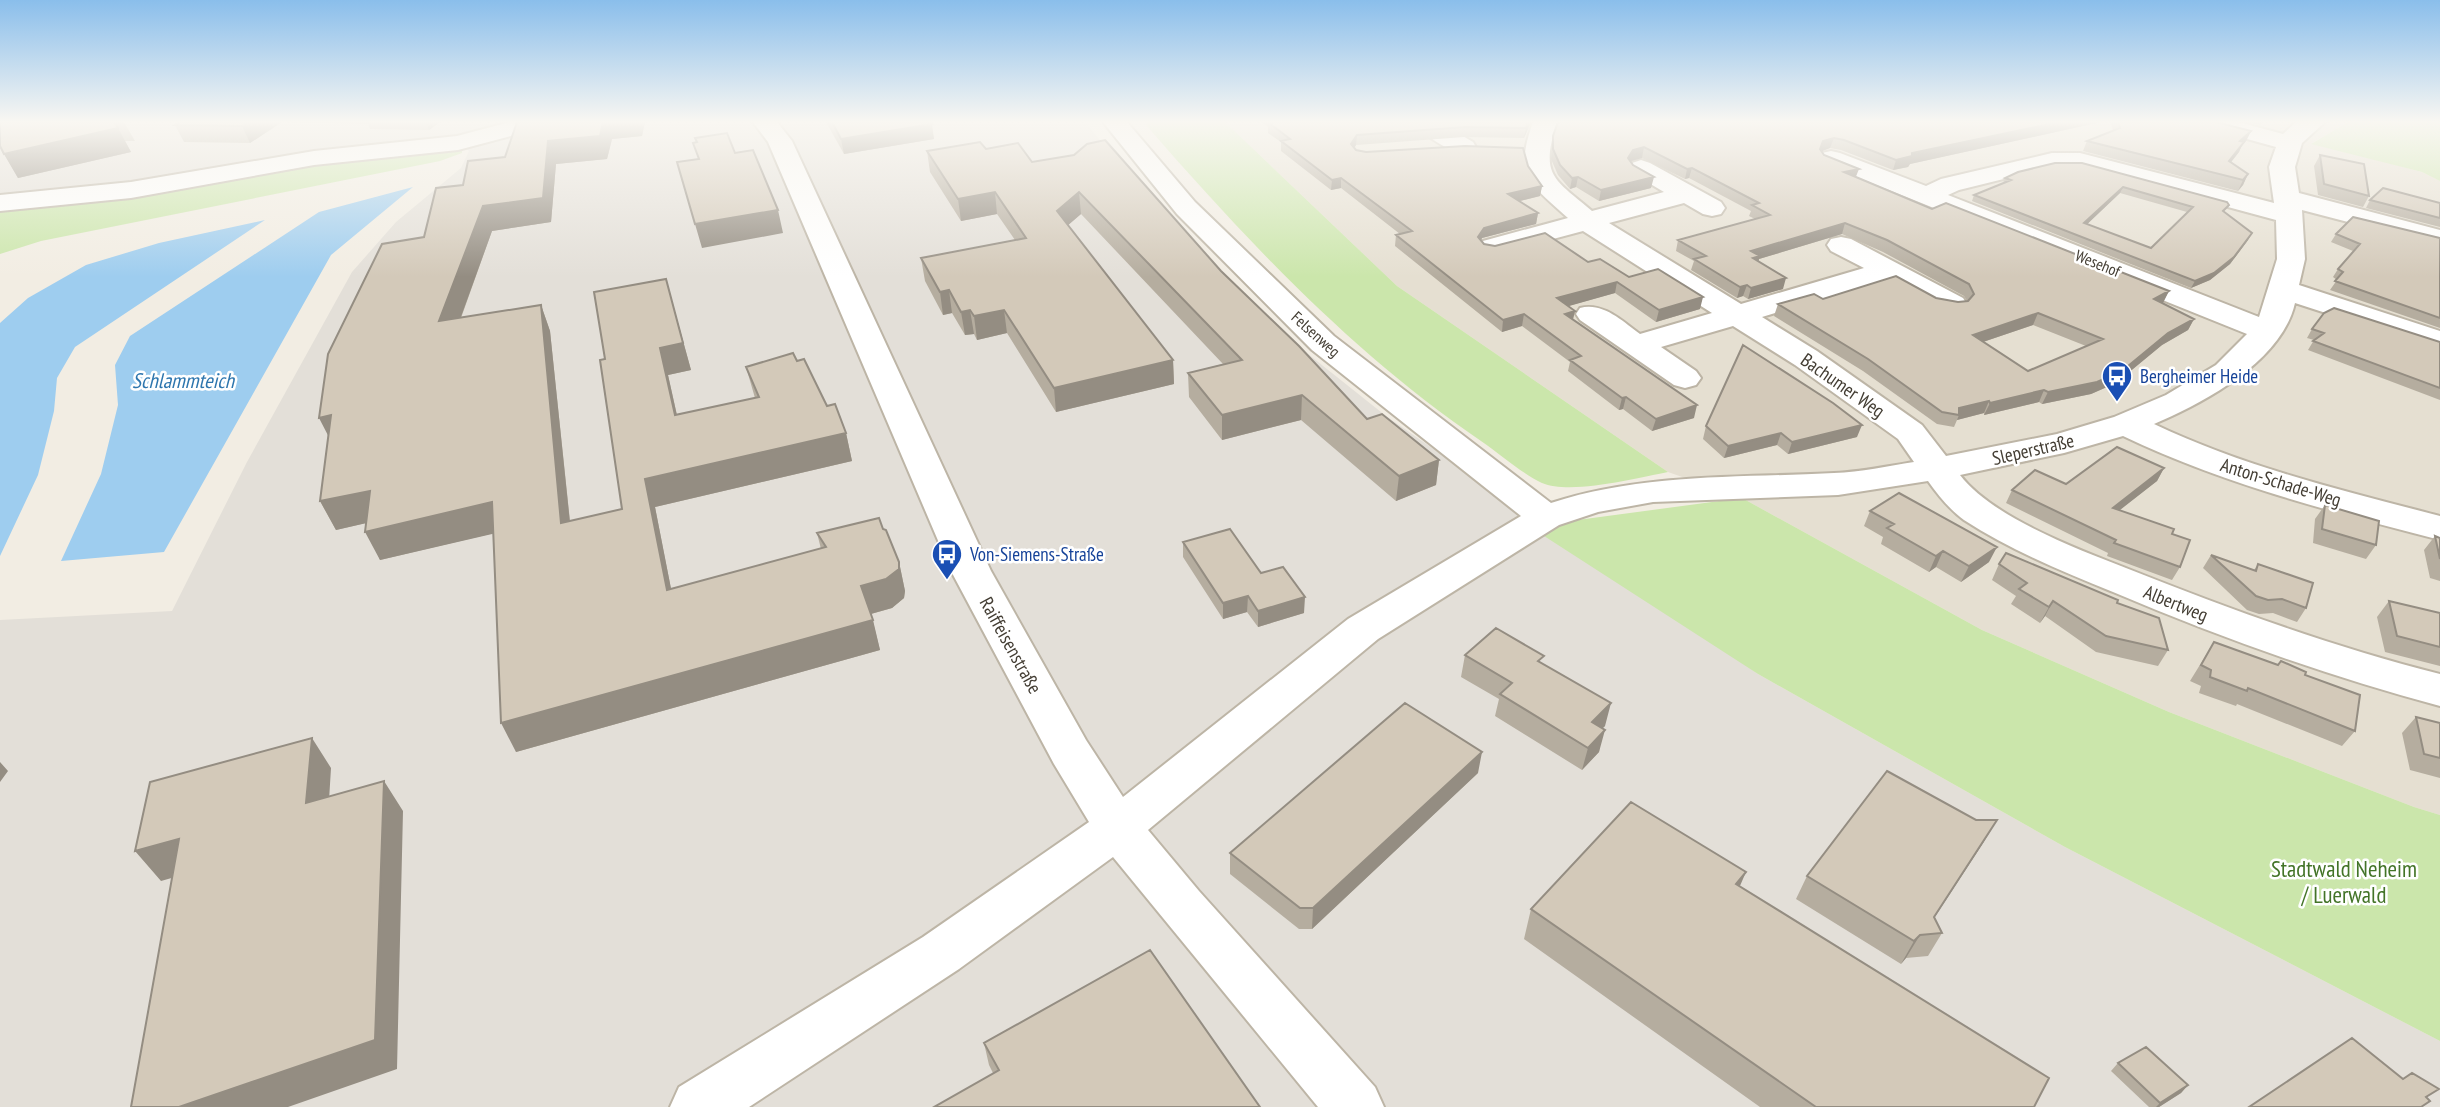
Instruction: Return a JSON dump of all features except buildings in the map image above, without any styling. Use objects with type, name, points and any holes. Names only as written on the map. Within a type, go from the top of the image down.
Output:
[{"type":"street","points":[[0,203],[131,190],[224,174]]},
{"type":"street","name":"Raiffeisenstraße","points":[[795,174],[971,571],[1070,752],[1118,828],[1181,906],[1355,1107]]},
{"type":"street","name":"Felsenweg","points":[[1158,174],[1186,208],[1323,343],[1546,517]]},
{"type":"street","name":"Bachumer Weg","points":[[1539,174],[1551,189],[1588,222],[1806,358],[1910,432],[1937,469]]},
{"type":"street","points":[[1651,174],[1712,208]]},
{"type":"street","name":"Wesehof","points":[[1872,174],[2267,331]]},
{"type":"street","points":[[1929,195],[1950,184],[1997,174]]},
{"type":"street","points":[[2139,174],[2440,238]]},
{"type":"street","name":"Sleperstraße","points":[[1546,517],[1591,502],[1653,491],[1838,484],[1937,469],[2064,443],[2126,424],[2178,402],[2227,372],[2267,331],[2278,311],[2291,259],[2283,174]]},
{"type":"street","points":[[1493,247],[1686,194]]},
{"type":"street","points":[[1468,229],[1522,268]]},
{"type":"street","points":[[1841,245],[1952,304]]},
{"type":"street","points":[[1635,345],[1889,271]]},
{"type":"street","points":[[2284,290],[2440,341]]},
{"type":"street","points":[[1591,314],[1685,378]]},
{"type":"street","name":"Anton-Schade-Weg","points":[[2126,424],[2187,453],[2353,505],[2440,528]]},
{"type":"street","name":"Albertweg","points":[[1937,469],[1952,489],[1976,511],[2058,555],[2199,613],[2371,672],[2440,690]]},
{"type":"street","points":[[699,1107],[941,953],[1118,828],[1363,629],[1546,517]]},
{"type":"shaded area","points":[[0,174],[187,174],[140,183],[0,195]]},
{"type":"shaded area","points":[[454,174],[1128,174],[1155,207],[1298,346],[1386,416],[1758,674],[2065,847],[2440,1041],[2440,1107],[0,1107],[0,620],[172,611],[247,462],[352,272],[396,222]]},
{"type":"shaded area","points":[[1279,174],[2425,174],[2440,181],[2440,815],[2169,712],[1982,630],[1742,498],[1668,472],[1397,286]]},
{"type":"green space","points":[[238,174],[377,174],[41,241],[0,254],[0,209]]},
{"type":"green space","points":[[1190,174],[1279,174],[1397,286],[1668,472],[1604,484],[1570,487],[1542,483],[1526,474],[1389,372],[1303,294]]},
{"type":"green space","points":[[2425,174],[2440,174],[2440,181]]},
{"type":"green space","name":"Stadtwald Neheim / Luerwald","points":[[1742,498],[1982,630],[2169,712],[2440,815],[2440,1041],[2065,847],[1758,674],[1541,534],[1555,523]]},
{"type":"water","name":"Schlammteich","points":[[413,187],[331,255],[164,552],[61,561],[101,474],[118,405],[115,365],[130,336],[319,212]]},
{"type":"water","name":"Schlammteich","points":[[265,220],[75,347],[57,378],[54,411],[38,475],[0,556],[0,323],[28,298],[86,265],[159,243]]},
{"type":"place","name":"Bergheimer Heide","points":[[2117,403]]},
{"type":"place","name":"Von-Siemens-Straße","points":[[947,581]]}]
